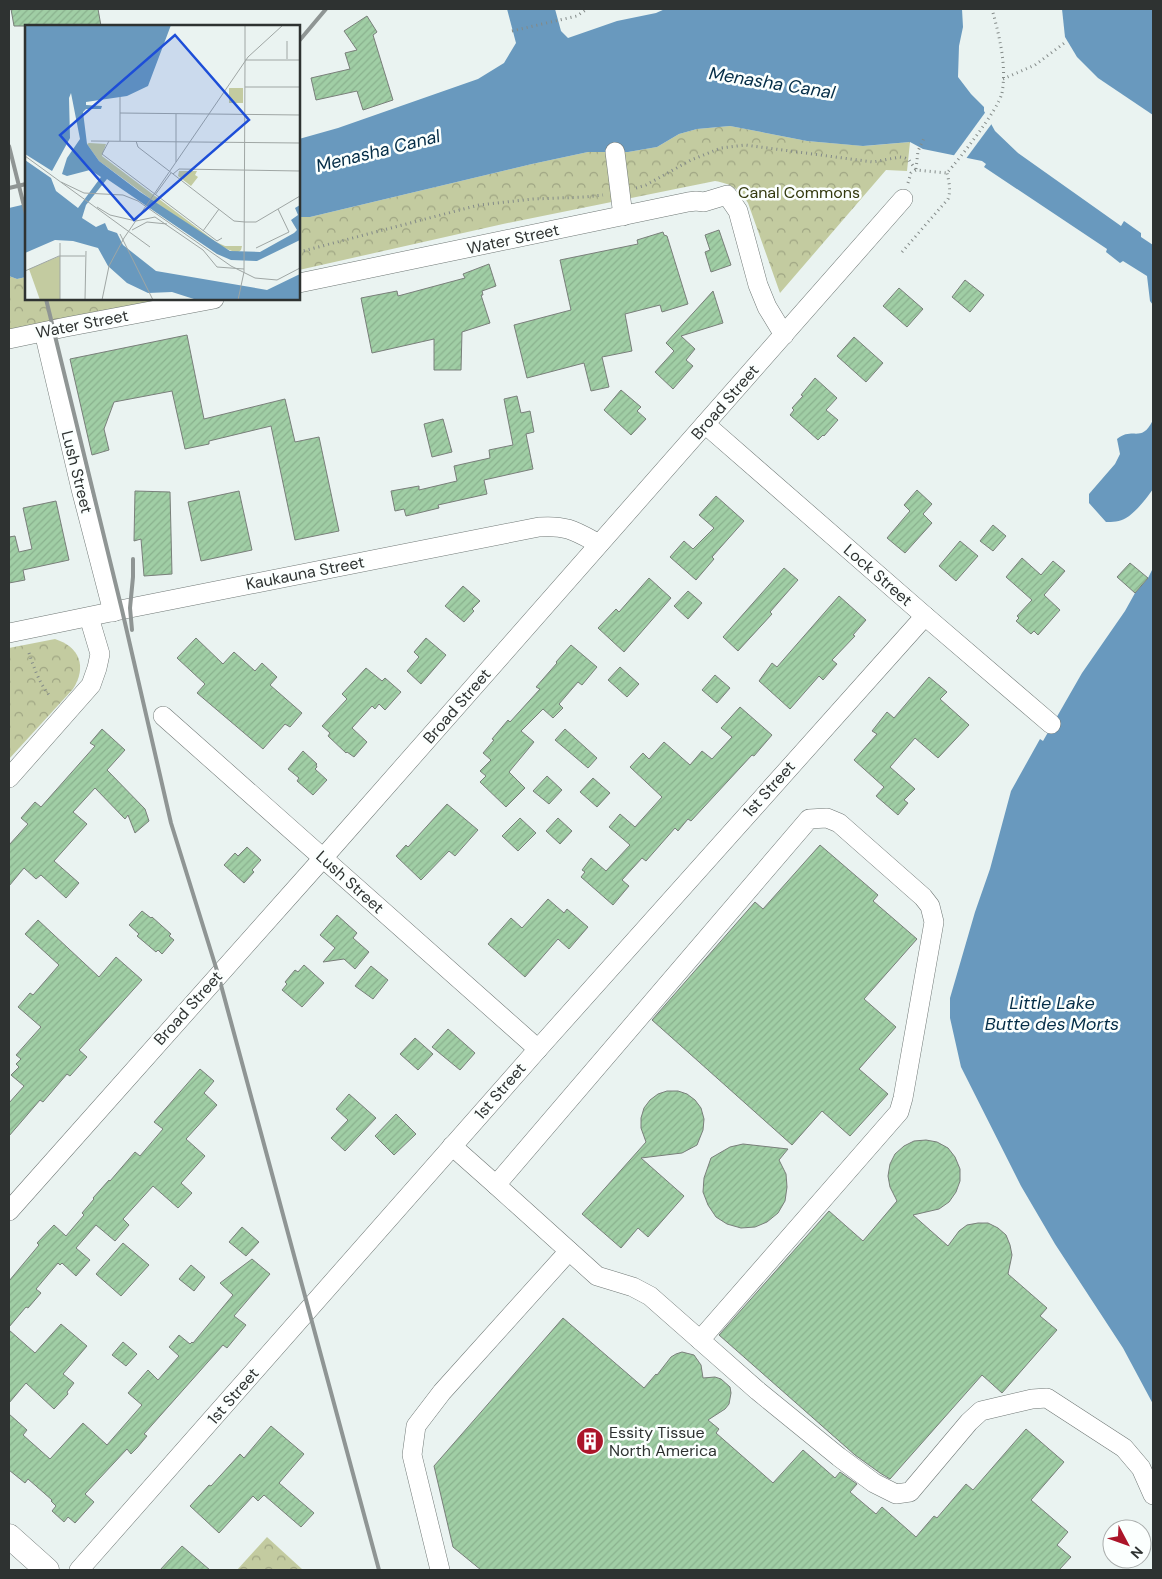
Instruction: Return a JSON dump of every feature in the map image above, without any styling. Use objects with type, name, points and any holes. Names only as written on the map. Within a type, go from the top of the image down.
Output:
[{"type":"main road","points":[[9,1536],[47,1570]]},
{"type":"street","points":[[615,152],[623,216]]},
{"type":"street","name":"Water Street","points":[[300,283],[688,202],[704,202],[727,195],[738,212],[758,285],[768,308],[784,335]]},
{"type":"street","name":"Broad Street","points":[[9,1211],[323,858],[903,199]]},
{"type":"street","name":"Water Street","points":[[9,339],[209,300]]},
{"type":"street","name":"Lush Street","points":[[44,332],[81,489],[113,612]]},
{"type":"street","name":"Lock Street","points":[[706,424],[1051,724]]},
{"type":"street","name":"Kaukauna Street","points":[[9,633],[538,527],[557,526],[576,531],[599,544]]},
{"type":"street","name":"1st Street","points":[[79,1570],[538,1048],[925,616]]},
{"type":"street","points":[[9,778],[91,685],[100,654],[89,617]]},
{"type":"street","name":"Lush Street","points":[[162,716],[538,1048]]},
{"type":"street","points":[[496,1185],[809,819],[827,818],[839,823],[923,896],[930,906],[934,922],[903,1098],[899,1112],[700,1340]]},
{"type":"street","points":[[452,1146],[597,1276],[650,1296],[758,1391],[839,1457],[874,1483],[896,1494],[910,1492],[968,1422],[981,1411],[1032,1399],[1047,1398],[1124,1448],[1141,1468],[1153,1495]]},
{"type":"street","points":[[440,1570],[412,1455],[416,1426],[442,1392],[569,1252]]},
{"type":"path","points":[[512,31],[577,16],[587,9]]},
{"type":"path","points":[[947,173],[994,110],[1001,95],[1004,78],[1002,55],[992,9]]},
{"type":"path","points":[[1004,78],[1035,65],[1067,41]]},
{"type":"path","points":[[925,136],[918,151],[916,170],[947,173]]},
{"type":"path","points":[[902,252],[950,196],[947,173]]},
{"type":"path","points":[[29,653],[32,664],[45,690],[51,697]]},
{"type":"green space","name":"Canal Commons","points":[[730,126],[807,141],[864,146],[910,142],[907,171],[886,170],[780,293],[748,203],[734,188],[715,181],[503,224],[300,270],[300,217],[310,217],[588,152],[628,152],[657,147],[679,134],[697,129]]},
{"type":"green space","points":[[9,276],[17,279],[25,277],[25,300],[161,300],[9,332]]},
{"type":"green space","points":[[55,639],[70,647],[79,659],[80,673],[77,681],[73,689],[9,759],[9,648]]},
{"type":"green space","points":[[267,1537],[303,1570],[237,1570]]},
{"type":"water","name":"Menasha Canal","points":[[507,9],[555,9],[561,31],[568,38],[617,21],[656,13],[665,9],[962,9],[963,27],[959,46],[958,77],[984,107],[984,111],[995,131],[1018,153],[1121,226],[1124,221],[1141,233],[1141,237],[1153,245],[1153,305],[1150,301],[1147,276],[1123,261],[1120,263],[1106,252],[1107,249],[984,167],[986,164],[982,161],[923,149],[910,142],[863,146],[807,141],[730,126],[697,129],[679,134],[657,147],[628,152],[588,152],[310,217],[300,217],[300,139],[338,128],[478,79],[504,63],[516,43]]},
{"type":"water","points":[[1062,9],[1153,9],[1153,115],[1098,78],[1077,57],[1065,37]]},
{"type":"water","points":[[25,204],[25,277],[17,279],[9,276],[9,208]]},
{"type":"water","points":[[1153,420],[1153,489],[1141,505],[1129,516],[1119,521],[1106,522],[1089,503],[1089,494],[1115,464],[1120,454],[1117,439],[1123,435],[1145,431]]},
{"type":"water","name":"Little Lake Butte des Morts","points":[[1153,568],[1153,1404],[1123,1348],[1055,1244],[1021,1186],[961,1067],[950,1018],[950,998],[975,912],[990,869],[1011,791],[1040,739],[1043,741],[1082,673]]},
{"type":"pier","points":[[987,110],[993,122],[965,160],[952,158]]},
{"type":"building","points":[[11,9],[98,9],[101,25],[25,25],[14,26]]},
{"type":"building","points":[[367,16],[377,32],[373,35],[393,100],[363,110],[357,91],[316,100],[311,78],[350,69],[345,53],[357,50],[344,31]]},
{"type":"building","points":[[719,230],[731,265],[711,272],[705,252],[710,250],[705,235]]},
{"type":"building","points":[[663,232],[667,236],[688,304],[662,312],[660,305],[625,314],[632,351],[602,357],[609,387],[591,391],[584,363],[527,378],[514,325],[571,310],[560,260],[638,244],[637,240]]},
{"type":"building","points":[[489,264],[496,286],[482,291],[483,295],[481,295],[490,323],[462,332],[461,370],[434,370],[434,339],[372,353],[361,298],[397,291],[398,296],[465,278],[463,274]]},
{"type":"building","points":[[965,280],[984,295],[970,312],[952,297]]},
{"type":"building","points":[[899,288],[923,309],[907,327],[883,306]]},
{"type":"building","points":[[713,291],[723,323],[681,336],[695,349],[686,360],[693,366],[673,389],[655,372],[674,351],[666,343]]},
{"type":"building","points":[[187,335],[204,419],[285,399],[295,442],[319,437],[339,531],[295,540],[271,426],[209,441],[209,444],[185,449],[172,391],[114,402],[104,429],[109,450],[92,455],[70,359]]},
{"type":"building","points":[[854,337],[883,363],[866,382],[837,356]]},
{"type":"building","points":[[815,378],[837,398],[826,410],[838,420],[818,440],[790,415],[794,410],[792,408]]},
{"type":"building","points":[[621,390],[641,407],[637,411],[646,419],[631,435],[604,410]]},
{"type":"building","points":[[517,396],[521,413],[530,411],[534,432],[526,434],[533,469],[484,480],[487,494],[438,505],[439,508],[406,516],[404,509],[395,511],[391,491],[419,486],[419,490],[457,481],[454,466],[490,458],[489,450],[513,445],[504,399]]},
{"type":"building","points":[[443,419],[452,452],[432,457],[424,424]]},
{"type":"building","points":[[917,490],[932,504],[923,514],[932,523],[905,553],[887,538],[910,511],[904,505]]},
{"type":"building","points":[[135,491],[170,492],[172,574],[144,576],[141,539],[134,541]]},
{"type":"building","points":[[239,491],[252,550],[201,561],[188,502]]},
{"type":"building","points":[[716,496],[744,521],[712,557],[714,559],[696,580],[670,557],[684,541],[693,549],[714,528],[699,515]]},
{"type":"building","points":[[56,501],[69,560],[23,570],[25,580],[9,583],[9,537],[15,536],[19,552],[32,549],[23,508]]},
{"type":"building","points":[[993,525],[1006,536],[993,551],[980,541]]},
{"type":"building","points":[[960,541],[978,556],[956,581],[939,566]]},
{"type":"building","points":[[1022,558],[1041,575],[1053,561],[1065,571],[1044,595],[1060,610],[1038,635],[1034,631],[1031,634],[1016,621],[1019,618],[1017,616],[1032,600],[1006,577]]},
{"type":"building","points":[[1130,563],[1148,578],[1135,593],[1117,577]]},
{"type":"building","points":[[784,568],[798,580],[770,612],[772,614],[738,651],[723,637]]},
{"type":"building","points":[[649,578],[671,598],[624,652],[598,628],[616,609],[619,612]]},
{"type":"building","points":[[463,586],[480,601],[472,609],[474,611],[464,622],[445,606]]},
{"type":"building","points":[[688,591],[702,603],[688,619],[674,606]]},
{"type":"building","points":[[839,596],[866,620],[853,635],[855,636],[832,660],[837,664],[823,680],[819,676],[790,709],[759,681],[772,663],[777,667]]},
{"type":"building","points":[[196,638],[223,664],[234,652],[255,671],[262,663],[277,677],[270,685],[302,713],[290,727],[285,724],[263,749],[197,693],[205,684],[177,658]]},
{"type":"building","points":[[426,638],[446,655],[421,684],[407,671],[419,657],[414,652]]},
{"type":"building","points":[[571,645],[597,667],[582,685],[578,682],[559,704],[563,708],[553,718],[543,709],[521,731],[534,742],[509,772],[525,788],[506,807],[480,782],[486,776],[480,771],[491,760],[483,753],[508,720],[510,722],[540,689],[536,687]]},
{"type":"building","points":[[620,667],[639,684],[627,697],[608,680]]},
{"type":"building","points":[[366,668],[382,681],[385,678],[401,692],[385,710],[379,704],[375,709],[372,706],[352,728],[367,742],[354,757],[346,753],[328,736],[330,733],[322,726],[347,699],[342,694]]},
{"type":"building","points":[[715,675],[730,688],[717,703],[702,690]]},
{"type":"building","points":[[929,677],[947,692],[940,699],[969,725],[938,758],[915,738],[890,767],[915,789],[904,800],[908,803],[898,815],[876,796],[884,787],[854,760],[877,734],[872,731],[887,712],[894,718]]},
{"type":"building","points":[[740,707],[772,735],[691,821],[688,819],[678,831],[675,828],[646,861],[642,858],[622,880],[629,886],[613,905],[581,877],[585,872],[582,870],[591,858],[606,871],[630,845],[609,827],[620,814],[635,827],[662,797],[630,767],[643,753],[649,759],[664,742],[690,765],[702,751],[712,759],[732,737],[721,728]]},
{"type":"building","points":[[102,729],[125,750],[107,770],[145,809],[149,821],[135,833],[128,815],[125,819],[95,788],[73,812],[87,824],[54,861],[79,883],[66,898],[41,875],[36,879],[24,868],[9,886],[9,845],[28,824],[21,818],[35,802],[41,807],[95,746],[90,743]]},
{"type":"building","points":[[565,729],[597,758],[588,768],[555,740]]},
{"type":"building","points":[[303,751],[317,764],[315,769],[327,780],[313,795],[297,781],[299,778],[288,769]]},
{"type":"building","points":[[547,776],[562,790],[549,804],[533,791]]},
{"type":"building","points":[[593,778],[610,793],[597,807],[580,792]]},
{"type":"building","points":[[447,804],[478,830],[455,856],[449,851],[421,880],[396,856],[406,845],[408,847]]},
{"type":"building","points":[[520,818],[536,833],[518,851],[502,836]]},
{"type":"building","points":[[558,818],[572,831],[560,844],[546,831]]},
{"type":"building","points":[[820,845],[878,895],[873,901],[917,939],[864,999],[896,1027],[859,1069],[888,1094],[850,1136],[822,1111],[792,1145],[652,1020],[755,902],[763,909]]},
{"type":"building","points":[[247,847],[261,860],[252,870],[254,872],[244,883],[224,865],[235,853],[238,856]]},
{"type":"building","points":[[548,899],[564,913],[567,909],[588,927],[569,949],[558,939],[525,977],[488,944],[511,918],[522,928]]},
{"type":"building","points":[[142,911],[152,917],[171,934],[169,936],[174,940],[162,954],[158,950],[156,952],[137,936],[139,934],[129,925]]},
{"type":"building","points":[[337,915],[357,933],[353,938],[369,952],[355,969],[344,959],[323,962],[335,948],[320,935]]},
{"type":"building","points":[[38,920],[99,977],[116,957],[142,980],[79,1050],[87,1057],[70,1076],[67,1074],[43,1102],[40,1100],[9,1136],[9,1103],[24,1086],[11,1075],[19,1067],[16,1064],[21,1059],[16,1055],[41,1027],[18,1007],[30,993],[33,995],[59,965],[25,934]]},
{"type":"building","points":[[304,965],[324,983],[302,1007],[282,990],[287,984],[285,982],[295,970],[298,972]]},
{"type":"building","points":[[371,966],[388,980],[373,999],[355,986]]},
{"type":"building","points":[[448,1029],[475,1053],[460,1070],[432,1047]]},
{"type":"building","points":[[415,1038],[433,1054],[418,1070],[400,1054]]},
{"type":"building","points":[[200,1069],[214,1081],[204,1093],[217,1105],[186,1139],[205,1156],[181,1183],[192,1193],[178,1208],[153,1186],[123,1219],[129,1225],[115,1241],[96,1225],[76,1248],[90,1260],[76,1276],[62,1263],[60,1265],[58,1263],[36,1289],[41,1293],[9,1327],[9,1281],[39,1245],[37,1243],[54,1225],[66,1236],[84,1215],[82,1213],[93,1198],[109,1180],[135,1152],[140,1156],[163,1129],[154,1122]]},
{"type":"building","points":[[667,1091],[678,1091],[687,1094],[695,1100],[701,1108],[704,1119],[703,1130],[697,1145],[682,1153],[641,1158],[684,1196],[648,1237],[638,1228],[621,1248],[582,1214],[646,1142],[641,1128],[644,1108],[658,1094]]},
{"type":"building","points":[[349,1094],[376,1118],[345,1151],[331,1138],[348,1120],[336,1109]]},
{"type":"building","points":[[396,1114],[416,1134],[394,1155],[375,1136]]},
{"type":"building","points":[[926,1140],[937,1142],[948,1148],[955,1157],[960,1169],[960,1181],[956,1192],[949,1202],[939,1209],[913,1215],[948,1246],[959,1231],[967,1225],[988,1223],[998,1228],[1006,1235],[1010,1245],[1012,1255],[1008,1274],[1047,1308],[1040,1316],[1057,1330],[1002,1393],[982,1375],[890,1479],[855,1455],[719,1335],[829,1211],[863,1241],[897,1201],[890,1187],[888,1176],[890,1164],[895,1154],[904,1146],[914,1141]]},
{"type":"building","points":[[743,1144],[788,1149],[779,1160],[786,1174],[787,1187],[785,1201],[778,1213],[767,1222],[755,1227],[741,1228],[727,1224],[716,1217],[708,1205],[703,1192],[704,1178],[711,1158],[730,1147]]},
{"type":"building","points":[[242,1227],[259,1242],[246,1256],[229,1242]]},
{"type":"building","points":[[123,1243],[149,1265],[121,1296],[96,1274]]},
{"type":"building","points":[[252,1259],[270,1274],[234,1316],[246,1325],[227,1348],[223,1345],[144,1434],[147,1436],[137,1448],[131,1454],[127,1449],[85,1494],[94,1502],[75,1523],[68,1517],[64,1522],[52,1511],[56,1506],[52,1500],[28,1479],[25,1483],[9,1470],[9,1414],[27,1430],[23,1435],[50,1459],[83,1423],[107,1445],[142,1405],[128,1393],[148,1370],[158,1380],[179,1356],[169,1347],[179,1335],[190,1344],[193,1343],[233,1295],[220,1283]]},
{"type":"building","points":[[191,1265],[205,1277],[194,1291],[179,1279]]},
{"type":"building","name":"Essity Tissue North America","points":[[563,1318],[644,1388],[671,1357],[682,1352],[694,1355],[701,1365],[703,1378],[715,1377],[721,1379],[730,1387],[729,1404],[725,1409],[708,1420],[719,1429],[716,1433],[773,1483],[803,1450],[835,1478],[840,1472],[857,1484],[850,1492],[876,1514],[882,1507],[916,1537],[934,1516],[937,1518],[966,1484],[973,1490],[1026,1429],[1064,1462],[1031,1500],[1068,1532],[1057,1545],[1071,1557],[1059,1570],[481,1570],[453,1547],[434,1466]]},
{"type":"building","points":[[61,1324],[87,1346],[63,1374],[74,1383],[67,1392],[68,1394],[54,1409],[26,1383],[9,1403],[9,1330],[35,1353]]},
{"type":"building","points":[[123,1342],[137,1354],[126,1366],[112,1355]]},
{"type":"building","points":[[271,1426],[304,1454],[279,1483],[314,1513],[301,1527],[264,1495],[258,1501],[253,1496],[219,1533],[190,1506],[240,1454],[244,1458]]},
{"type":"building","points":[[182,1546],[210,1570],[160,1570]]},
{"type":"railway","points":[[300,40],[326,9]]},
{"type":"railway","points":[[9,146],[25,210]]},
{"type":"railway","points":[[9,188],[25,184]]},
{"type":"railway","points":[[46,300],[122,610],[171,823],[218,974],[379,1570]]},
{"type":"railway","points":[[132,630],[130,608],[133,559]]},
{"type":"place","name":"Essity Tissue North America","points":[[590,1441]]}]
